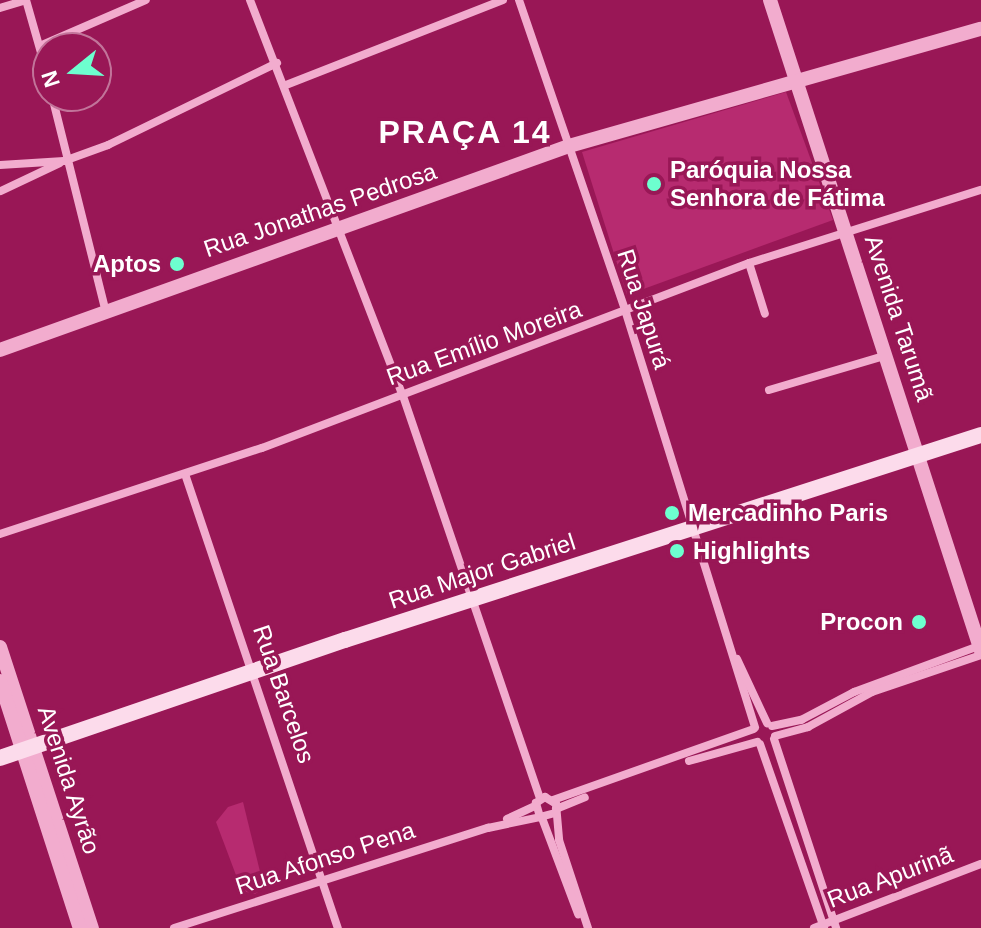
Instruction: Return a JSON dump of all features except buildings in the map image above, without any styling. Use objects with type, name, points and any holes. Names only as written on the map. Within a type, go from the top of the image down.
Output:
[{"type":"main road","name":"Rua Major Gabriel","points":[[0,758],[473,599],[981,435]]},
{"type":"street","points":[[0,8],[26,0],[37,32]]},
{"type":"street","points":[[72,32],[146,0]]},
{"type":"street","points":[[250,0],[341,226],[402,393],[473,599],[541,817],[585,928]]},
{"type":"street","points":[[286,85],[503,0]]},
{"type":"street","name":"Rua Japurá","points":[[519,0],[626,313],[689,529],[759,743]]},
{"type":"street","name":"Avenida Tarumã","points":[[770,0],[888,355],[980,651]]},
{"type":"street","name":"Rua Jonathas Pedrosa","points":[[0,350],[105,309],[569,146],[981,29]]},
{"type":"street","points":[[1,191],[64,161],[151,127],[277,63]]},
{"type":"street","points":[[55,112],[64,161],[105,309]]},
{"type":"street","points":[[0,165],[64,161]]},
{"type":"street","name":"Rua Emílio Moreira","points":[[0,534],[185,474],[626,313],[749,263],[981,190]]},
{"type":"street","points":[[749,263],[765,314]]},
{"type":"street","points":[[769,390],[888,355]]},
{"type":"street","name":"Rua Barcelos","points":[[185,474],[256,674],[338,928]]},
{"type":"street","name":"Rua Japurá","points":[[725,632],[775,738]]},
{"type":"street","name":"Avenida Ayrão","points":[[0,647],[30,748],[92,928]]},
{"type":"street","points":[[537,802],[555,807],[755,728],[801,720],[844,700],[980,651]]},
{"type":"street","name":"Avenida Ayrão","points":[[0,681],[30,748],[80,928]]},
{"type":"street","points":[[600,788],[808,727],[844,700]]},
{"type":"street","points":[[775,738],[835,924]]},
{"type":"street","points":[[759,743],[821,927]]},
{"type":"street","name":"Rua Afonso Pena","points":[[488,828],[537,802]]},
{"type":"street","points":[[555,807],[585,928]]},
{"type":"street","name":"Rua Afonso Pena","points":[[174,928],[488,828],[541,817],[555,807]]},
{"type":"street","name":"Rua Apurinã","points":[[821,927],[981,864]]},
{"type":"shaded area","points":[[786,92],[833,220],[627,295],[582,152]]},
{"type":"shaded area","points":[[243,802],[264,888],[255,894],[242,891],[216,822],[228,807]]},
{"type":"place","name":"Paróquia Nossa Senhora de Fátima","points":[[654,184]]},
{"type":"place","name":"Aptos","points":[[177,264]]},
{"type":"place","name":"Mercadinho Paris","points":[[672,513]]},
{"type":"place","name":"Highlights","points":[[677,551]]},
{"type":"place","name":"Procon","points":[[919,622]]},
{"type":"district","name":"PRAÇA 14","points":[[465,132]]}]
